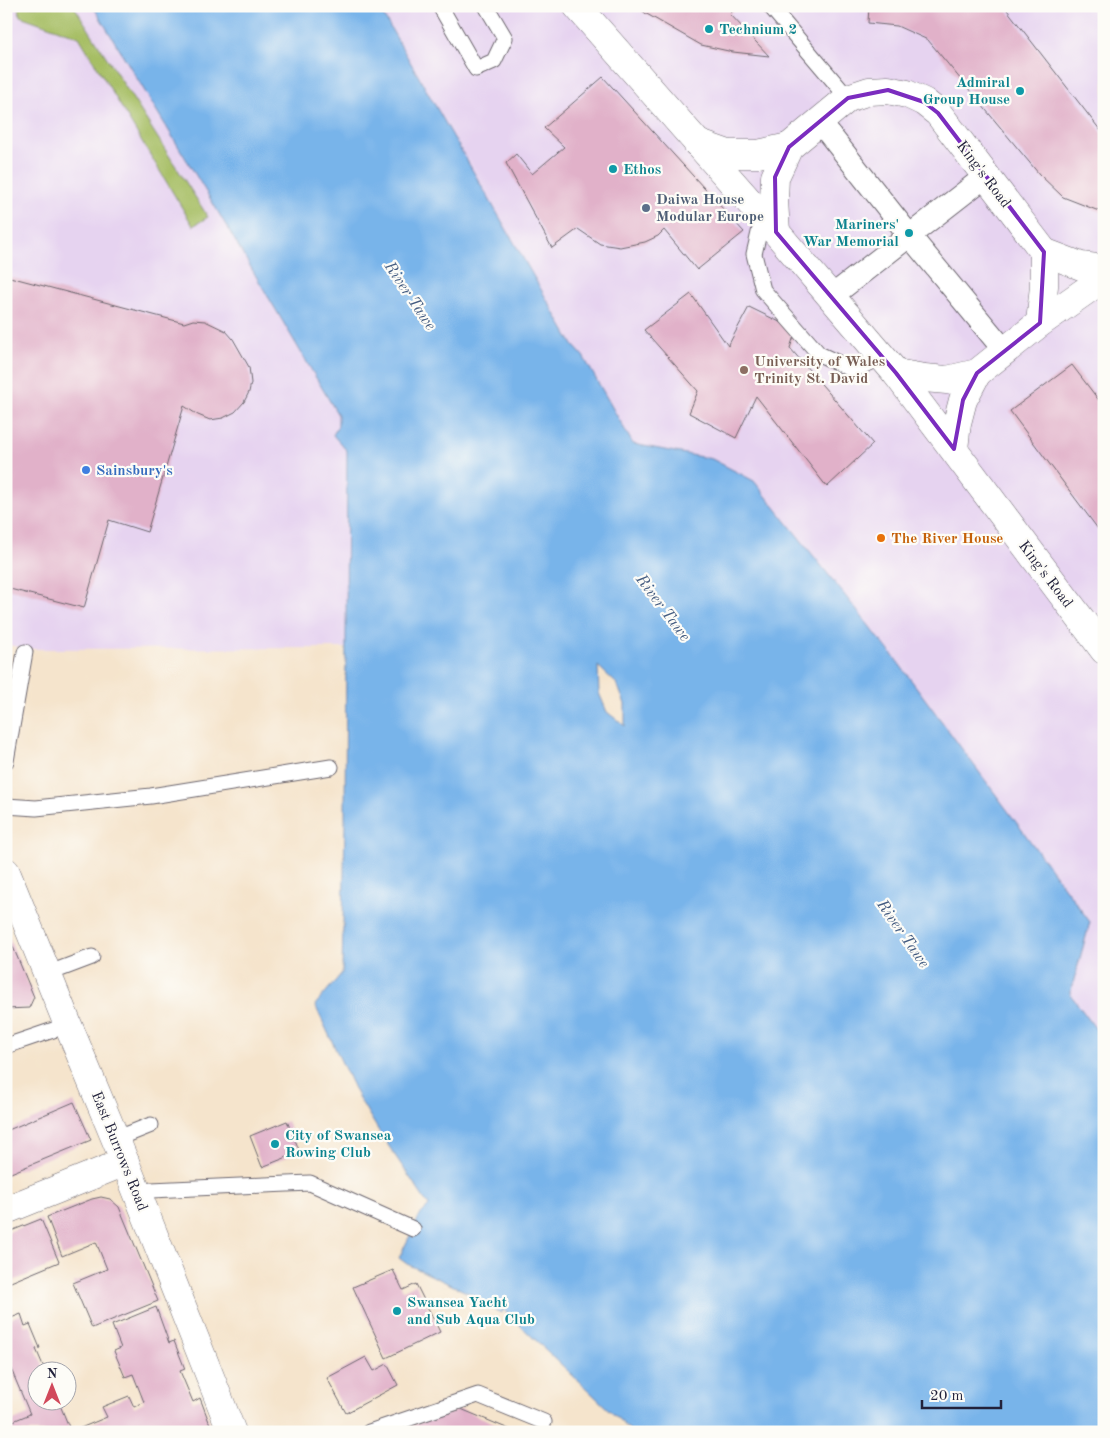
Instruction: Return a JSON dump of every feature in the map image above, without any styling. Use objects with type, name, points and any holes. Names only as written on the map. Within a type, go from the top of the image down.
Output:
[{"type":"street","name":"King's Road","points":[[577,6],[770,224],[889,365],[1104,650]]},
{"type":"street","name":"King's Road","points":[[770,224],[776,177],[789,147],[848,98],[869,91],[888,90],[907,94],[924,102],[938,113],[1044,252]]},
{"type":"street","points":[[819,121],[909,236],[1004,350]]},
{"type":"street","name":"King's Road","points":[[697,143],[728,154],[758,154],[789,147]]},
{"type":"street","points":[[832,296],[986,176]]},
{"type":"street","points":[[1040,323],[1044,286],[1044,252],[1081,266],[1104,269]]},
{"type":"street","points":[[954,449],[962,400],[977,373],[1040,323],[1104,278]]},
{"type":"street","points":[[889,365],[924,378],[947,380],[977,373]]},
{"type":"street","name":"East Burrows Road","points":[[6,872],[138,1193],[232,1432]]},
{"type":"street","points":[[6,1210],[120,1150]]},
{"type":"lane","points":[[440,6],[476,69],[494,61],[505,38],[486,6]]},
{"type":"lane","points":[[770,6],[848,98]]},
{"type":"lane","points":[[770,224],[754,254],[763,290],[819,354],[853,370],[889,365]]},
{"type":"lane","points":[[6,761],[25,652]]},
{"type":"lane","points":[[6,806],[36,808],[151,796],[331,767]]},
{"type":"lane","points":[[48,974],[92,956]]},
{"type":"lane","points":[[6,1046],[68,1025]]},
{"type":"lane","points":[[120,1150],[151,1126]]},
{"type":"lane","points":[[138,1193],[151,1190],[310,1183],[413,1229]]},
{"type":"lane","points":[[369,1432],[478,1395],[544,1422]]},
{"type":"highlighted area","points":[[888,90],[924,102],[938,113],[1044,252],[1040,323],[977,373],[963,400],[954,449],[896,373],[776,232],[775,177],[789,147],[848,98]]},
{"type":"shaded area","points":[[6,6],[93,6],[214,205],[338,415],[338,426],[333,435],[347,451],[346,648],[25,649],[6,644]]},
{"type":"shaded area","points":[[378,6],[1104,6],[1104,1040],[1070,994],[1090,922],[712,459],[633,444],[583,356],[573,345]]},
{"type":"green space","points":[[18,6],[74,6],[208,217],[193,226],[79,37],[20,16]]},
{"type":"water","name":"River Tawe","points":[[93,6],[378,6],[573,345],[583,356],[633,444],[712,459],[754,481],[897,661],[1090,922],[1070,994],[1104,1040],[1104,1432],[632,1432],[503,1309],[502,1313],[473,1301],[475,1296],[407,1264],[399,1258],[420,1215],[429,1206],[380,1133],[356,1093],[315,1005],[342,973],[345,824],[347,451],[333,435],[338,426],[338,415],[214,205]],"holes":[[[598,666],[617,684],[625,704],[625,726],[607,712],[599,693]]]},
{"type":"building","name":"Technium 2","points":[[637,6],[738,6],[730,14],[769,56],[733,52],[701,45],[645,13]]},
{"type":"building","name":"Admiral Group House","points":[[869,6],[1004,6],[1104,135],[1104,213],[1063,197],[1039,174],[928,40],[897,26],[868,23]]},
{"type":"building","name":"Ethos","points":[[603,77],[744,232],[697,270],[664,230],[658,236],[645,242],[620,247],[600,244],[578,229],[552,248],[506,163],[516,154],[532,174],[564,147],[544,128]]},
{"type":"building","name":"Sainsbury's","points":[[6,276],[184,323],[193,320],[205,321],[226,331],[233,339],[249,367],[251,383],[249,392],[244,402],[235,412],[223,418],[210,420],[184,406],[147,532],[109,520],[84,608],[6,588]]},
{"type":"building","name":"University of Wales Trinity St. David","points":[[691,294],[728,346],[749,307],[796,330],[790,348],[873,444],[827,487],[756,396],[736,438],[689,413],[698,391],[644,330]]},
{"type":"building","points":[[1072,365],[1104,407],[1104,537],[1010,411]]},
{"type":"building","points":[[6,930],[34,997],[29,1008],[6,1009]]},
{"type":"building","points":[[74,1102],[91,1140],[6,1175],[6,1131]]},
{"type":"building","name":"City of Swansea Rowing Club","points":[[287,1121],[300,1152],[262,1167],[250,1136]]},
{"type":"building","points":[[101,1197],[110,1199],[119,1207],[158,1301],[92,1328],[73,1283],[107,1269],[96,1242],[62,1256],[47,1217]]},
{"type":"building","points":[[41,1219],[59,1262],[6,1284],[6,1233]]},
{"type":"building","name":"Swansea Yacht and Sub Aqua Club","points":[[393,1270],[403,1290],[416,1284],[440,1332],[386,1358],[353,1287]]},
{"type":"building","points":[[156,1307],[169,1343],[174,1341],[185,1369],[180,1371],[193,1402],[200,1398],[211,1427],[201,1432],[71,1432],[107,1417],[102,1407],[129,1396],[134,1407],[144,1402],[133,1374],[125,1377],[114,1351],[121,1348],[112,1325]]},
{"type":"building","points":[[21,1314],[25,1326],[30,1324],[40,1348],[36,1349],[41,1360],[28,1360],[28,1409],[6,1357],[6,1320]]},
{"type":"building","points":[[366,1357],[374,1371],[387,1364],[398,1385],[346,1413],[327,1378]]},
{"type":"building","points":[[461,1409],[516,1432],[395,1432],[395,1431]]},
{"type":"building","points":[[28,1410],[62,1410],[71,1432],[6,1432],[6,1424],[30,1414]]},
{"type":"place","name":"Technium 2","points":[[709,29]]},
{"type":"place","name":"Admiral Group House","points":[[1020,91]]},
{"type":"place","name":"Ethos","points":[[613,169]]},
{"type":"place","name":"Daiwa House Modular Europe","points":[[646,208]]},
{"type":"place","name":"Mariners' War Memorial","points":[[909,233]]},
{"type":"place","name":"University of Wales Trinity St. David","points":[[744,370]]},
{"type":"place","name":"Sainsbury's","points":[[86,470]]},
{"type":"place","name":"The River House","points":[[881,538]]},
{"type":"place","name":"City of Swansea Rowing Club","points":[[275,1144]]},
{"type":"place","name":"Swansea Yacht and Sub Aqua Club","points":[[397,1311]]}]
